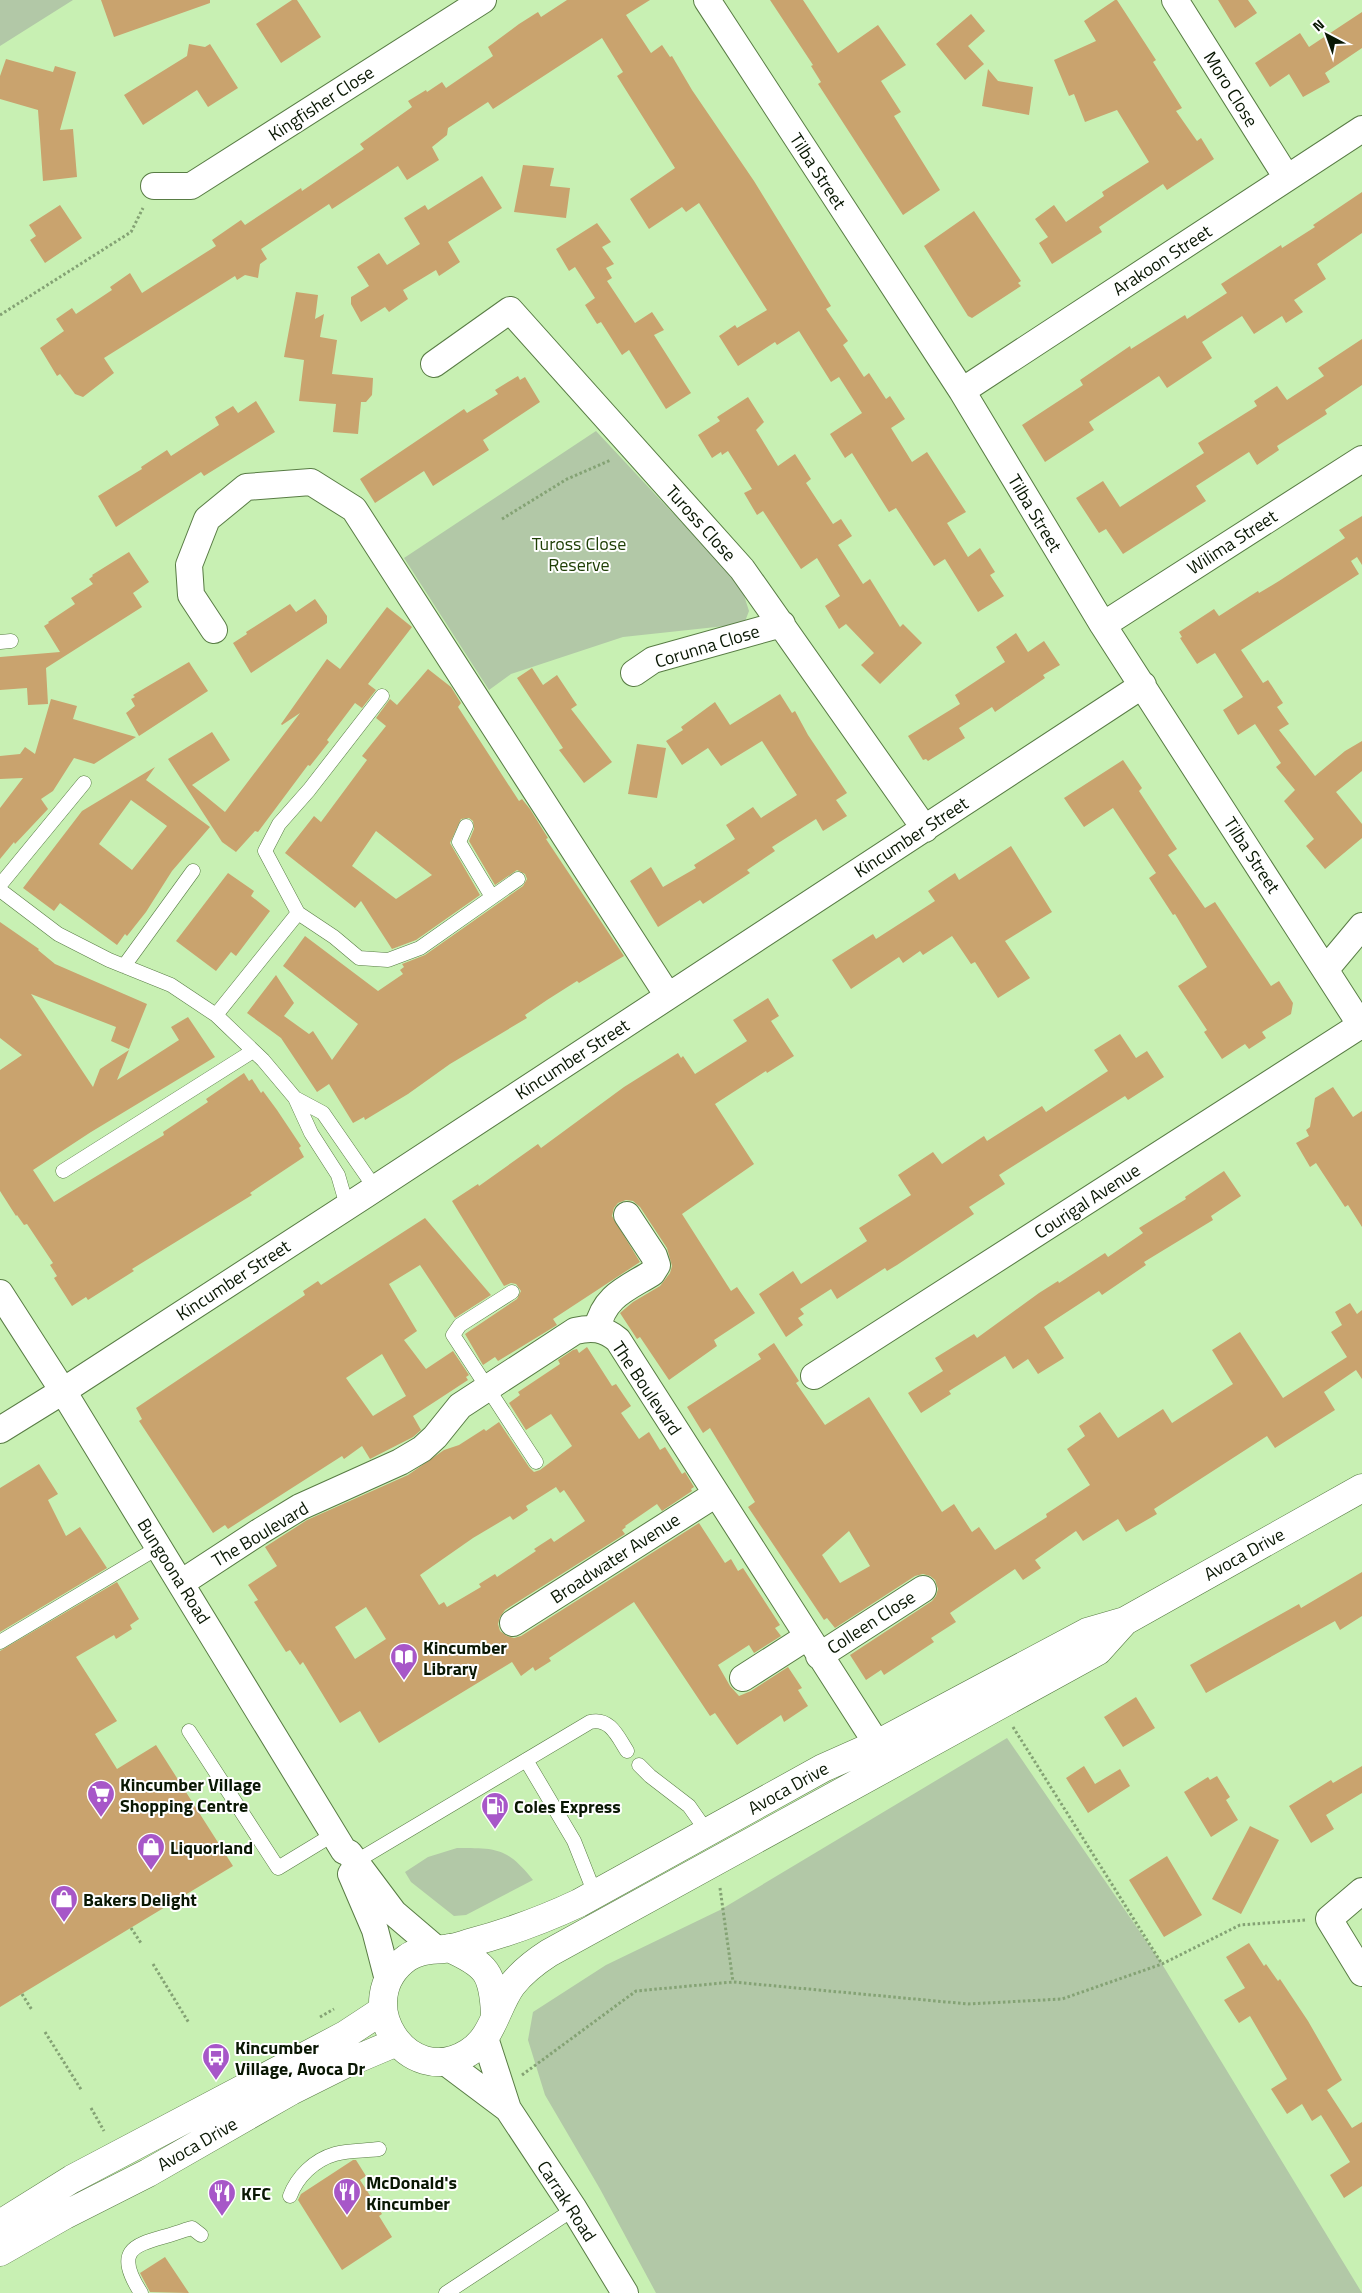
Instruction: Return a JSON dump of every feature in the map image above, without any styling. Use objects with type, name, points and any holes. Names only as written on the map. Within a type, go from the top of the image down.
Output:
[{"type":"main road","name":"Avoca Drive","points":[[1125,1621],[1098,1650],[549,1953],[526,1969],[512,1986],[490,2026],[467,2054],[444,2061],[418,2057],[396,2042],[387,2027],[383,2010],[384,1994],[388,1980],[397,1967],[408,1957],[421,1951],[442,1948],[542,1921],[708,1833],[823,1768],[877,1744],[1088,1632],[1125,1621],[1362,1488]]},
{"type":"main road","points":[[442,1948],[473,1959],[483,1967],[494,1989],[490,2026]]},
{"type":"main road","name":"Avoca Drive","points":[[0,2224],[72,2179],[345,2036],[383,2010]]},
{"type":"main road","name":"Avoca Drive","points":[[0,2252],[65,2214],[148,2173],[291,2091],[345,2064],[396,2042]]},
{"type":"street","name":"Kingfisher Close","points":[[154,186],[191,186],[483,0]]},
{"type":"street","name":"Tilba Street","points":[[707,0],[962,391],[1103,625],[1361,1026]]},
{"type":"street","name":"Moro Close","points":[[1175,0],[1287,178]]},
{"type":"street","name":"Arakoon Street","points":[[962,391],[1362,129]]},
{"type":"street","name":"Tuross Close","points":[[434,364],[510,310],[742,568],[925,829]]},
{"type":"street","name":"Wilima Street","points":[[1103,625],[1362,458]]},
{"type":"street","points":[[214,630],[191,595],[189,565],[208,519],[246,487],[311,482],[354,509],[668,996]]},
{"type":"street","name":"Corunna Close","points":[[634,673],[653,660],[782,624]]},
{"type":"street","name":"Kincumber Street","points":[[0,1430],[375,1188],[1143,685]]},
{"type":"street","points":[[1326,969],[1362,926]]},
{"type":"street","name":"Courigal Avenue","points":[[814,1376],[1361,1026]]},
{"type":"street","points":[[597,1329],[600,1314],[607,1302],[652,1273],[656,1265],[654,1256],[627,1215]]},
{"type":"street","name":"Bungoona Road","points":[[0,1293],[63,1391],[344,1849],[394,1913],[442,1948]]},
{"type":"street","name":"The Boulevard","points":[[180,1583],[300,1507],[383,1470],[422,1449],[435,1437],[460,1406],[575,1331],[597,1329],[609,1333],[618,1340],[813,1647],[877,1744]]},
{"type":"street","name":"Broadwater Avenue","points":[[513,1623],[716,1494]]},
{"type":"street","name":"Colleen Close","points":[[743,1678],[813,1647],[923,1589]]},
{"type":"street","name":"Bungoona Road","points":[[344,1849],[343,1856],[375,1930],[388,1980]]},
{"type":"street","points":[[1362,1891],[1329,1919],[1362,1973]]},
{"type":"street","name":"Carrak Road","points":[[490,2026],[505,2100],[625,2293]]},
{"type":"street","name":"Carrak Road","points":[[444,2061],[505,2100]]},
{"type":"lane","points":[[382,696],[309,790],[279,824],[265,851],[298,913],[334,937],[359,958],[388,960],[420,948],[518,879]]},
{"type":"lane","points":[[0,885],[84,784]]},
{"type":"lane","points":[[466,826],[459,842],[492,897]]},
{"type":"lane","points":[[124,966],[193,871]]},
{"type":"lane","points":[[0,890],[58,934],[124,966],[171,985],[216,1016],[253,1051],[295,1098],[311,1133],[338,1174],[347,1206]]},
{"type":"lane","points":[[216,1016],[298,913]]},
{"type":"lane","points":[[63,1171],[253,1051]]},
{"type":"lane","points":[[295,1098],[323,1113],[375,1188]]},
{"type":"lane","points":[[512,1292],[460,1325],[452,1335],[536,1462]]},
{"type":"lane","points":[[0,1642],[159,1547]]},
{"type":"lane","points":[[189,1731],[278,1868],[344,1849],[526,1760],[595,1721],[600,1720],[608,1724],[627,1751]]},
{"type":"lane","points":[[526,1760],[574,1841],[595,1894]]},
{"type":"lane","points":[[639,1765],[650,1776],[689,1806],[708,1833]]},
{"type":"lane","points":[[290,2196],[294,2184],[302,2174],[326,2158],[346,2152],[379,2149]]},
{"type":"lane","points":[[446,2293],[464,2288],[574,2209]]},
{"type":"lane","points":[[141,2293],[133,2281],[126,2262],[127,2255],[136,2247],[185,2230],[197,2230],[201,2235]]},
{"type":"path","points":[[0,315],[131,232],[154,186]]},
{"type":"path","points":[[502,518],[567,479],[614,458],[630,444]]},
{"type":"path","points":[[1012,1727],[1162,1964]]},
{"type":"path","points":[[720,1888],[733,1982]]},
{"type":"path","points":[[505,2100],[636,1991],[733,1982],[977,2003],[1062,1999],[1162,1964],[1240,1924],[1329,1919]]},
{"type":"path","points":[[131,1928],[141,1943]]},
{"type":"path","points":[[153,1964],[189,2024]]},
{"type":"path","points":[[22,1994],[32,2010]]},
{"type":"path","points":[[45,2032],[82,2092]]},
{"type":"path","points":[[210,2045],[223,2070]]},
{"type":"path","points":[[91,2108],[104,2131]]},
{"type":"green space","points":[[0,0],[73,0],[0,46]]},
{"type":"green space","name":"Tuross Close Reserve","points":[[596,431],[741,586],[749,611],[744,624],[623,637],[511,674],[489,690],[404,558]]},
{"type":"green space","points":[[1007,1738],[1162,1964],[1362,2293],[656,2293],[600,2189],[545,2095],[528,2040],[533,2012],[606,1965],[720,1910]]},
{"type":"green space","points":[[457,1848],[501,1852],[524,1869],[533,1880],[466,1915],[454,1916],[411,1882],[405,1872],[428,1857]]},
{"type":"building","points":[[101,0],[210,0],[210,3],[114,37]]},
{"type":"building","points":[[292,0],[297,0],[321,37],[281,63],[256,24]]},
{"type":"building","points":[[567,0],[650,0],[626,15],[651,53],[662,45],[670,57],[672,56],[692,90],[754,181],[831,306],[826,309],[848,341],[843,345],[864,377],[869,373],[886,399],[890,396],[905,419],[891,428],[912,462],[927,452],[966,512],[947,523],[968,557],[980,548],[995,572],[990,575],[1004,596],[978,612],[945,559],[934,566],[896,508],[889,512],[852,453],[845,458],[830,434],[862,413],[839,377],[831,382],[799,331],[777,345],[775,342],[738,366],[719,336],[735,325],[737,328],[767,310],[699,203],[686,212],[682,207],[649,229],[630,199],[675,168],[617,76],[623,72],[602,38],[493,109],[488,102],[448,128],[447,135],[432,147],[439,160],[407,180],[398,166],[332,209],[329,204],[261,249],[267,259],[260,264],[258,278],[245,275],[237,280],[235,276],[104,358],[114,373],[83,397],[75,394],[60,374],[57,376],[40,348],[64,331],[56,319],[72,308],[76,314],[112,290],[110,287],[130,273],[142,293],[216,246],[212,240],[241,220],[245,225],[301,188],[302,191],[364,149],[360,144],[412,107],[408,101],[442,82],[446,88],[493,56],[488,47],[519,24],[538,12],[541,17]]},
{"type":"building","points":[[770,0],[803,0],[838,53],[878,25],[906,65],[881,81],[901,112],[894,116],[940,190],[903,215],[818,84],[821,82],[811,66],[813,65]]},
{"type":"building","points":[[1117,0],[1156,60],[1153,62],[1182,108],[1176,111],[1197,141],[1201,138],[1214,159],[1167,190],[1163,184],[1099,227],[1102,232],[1052,264],[1039,243],[1048,237],[1035,219],[1054,205],[1066,222],[1104,196],[1102,192],[1149,162],[1117,110],[1085,122],[1074,94],[1069,96],[1054,60],[1096,41],[1084,21]]},
{"type":"building","points":[[1218,0],[1248,0],[1257,13],[1235,28]]},
{"type":"building","points":[[1362,12],[1362,48],[1325,73],[1330,82],[1303,97],[1289,74],[1270,87],[1255,63],[1300,33],[1309,47]]},
{"type":"building","points":[[971,14],[985,31],[968,46],[984,64],[965,80],[936,44]]},
{"type":"building","points":[[189,44],[205,47],[210,44],[238,88],[208,107],[197,90],[143,125],[124,95],[187,56]]},
{"type":"building","points":[[6,59],[53,72],[55,66],[76,72],[60,130],[73,129],[77,177],[43,181],[38,110],[0,99],[0,76]]},
{"type":"building","points":[[988,69],[998,81],[1033,87],[1029,115],[982,106]]},
{"type":"building","points":[[523,165],[554,168],[550,186],[570,188],[566,218],[514,212]]},
{"type":"building","points":[[482,176],[502,208],[448,242],[460,262],[439,276],[436,270],[403,290],[408,299],[389,312],[385,307],[361,322],[351,304],[351,297],[369,286],[357,267],[379,253],[387,265],[420,244],[404,218],[425,205],[428,210]]},
{"type":"building","points":[[1362,192],[1362,233],[1317,264],[1326,279],[1294,300],[1303,312],[1286,323],[1282,316],[1254,334],[1242,316],[1202,342],[1212,358],[1167,388],[1159,376],[1089,422],[1094,430],[1045,462],[1022,425],[1083,385],[1080,380],[1130,346],[1131,349],[1185,315],[1187,319],[1227,293],[1221,284],[1281,245],[1282,248],[1315,227],[1313,225]]},
{"type":"building","points":[[60,205],[82,238],[45,263],[30,240],[36,236],[29,225]]},
{"type":"building","points":[[974,211],[1021,281],[1018,283],[1021,286],[972,318],[968,316],[924,246]]},
{"type":"building","points":[[597,223],[611,242],[602,247],[614,264],[606,268],[612,278],[607,281],[635,323],[652,312],[664,330],[654,335],[691,393],[666,409],[629,350],[622,355],[601,322],[597,324],[585,305],[595,298],[575,267],[569,271],[556,249]]},
{"type":"building","points":[[296,292],[318,295],[315,319],[324,314],[320,337],[337,340],[332,374],[373,378],[372,395],[366,402],[361,402],[358,434],[333,432],[336,404],[299,401],[304,360],[284,357]]},
{"type":"building","points":[[1362,339],[1362,385],[1325,410],[1327,414],[1277,446],[1279,450],[1257,465],[1249,452],[1196,486],[1206,501],[1123,554],[1106,529],[1099,533],[1076,498],[1103,481],[1120,507],[1204,453],[1198,443],[1257,406],[1254,401],[1277,386],[1287,400],[1324,376],[1318,368]]},
{"type":"building","points":[[518,376],[520,380],[525,377],[540,402],[483,440],[489,450],[433,486],[424,471],[375,503],[360,479],[464,409],[467,413],[498,394],[495,390]]},
{"type":"building","points":[[748,397],[764,422],[756,430],[778,466],[795,454],[811,479],[806,483],[833,524],[841,519],[852,536],[838,545],[863,584],[870,579],[900,627],[903,624],[922,643],[880,684],[861,665],[874,653],[846,624],[839,629],[825,606],[840,596],[817,558],[801,569],[763,511],[757,515],[744,493],[752,489],[728,451],[722,455],[721,452],[712,458],[698,435],[720,421],[717,417]]},
{"type":"building","points":[[256,401],[275,432],[204,476],[201,472],[116,527],[98,496],[142,469],[141,467],[167,450],[171,456],[219,425],[215,417],[233,406],[238,413]]},
{"type":"building","points":[[1362,516],[1362,565],[1357,557],[1351,561],[1359,574],[1241,650],[1263,683],[1268,680],[1283,703],[1277,707],[1289,724],[1279,730],[1315,776],[1345,751],[1362,741],[1362,771],[1336,792],[1362,824],[1362,838],[1325,869],[1306,846],[1314,839],[1284,801],[1295,790],[1276,767],[1281,763],[1255,724],[1238,735],[1223,710],[1243,697],[1215,653],[1197,664],[1180,638],[1182,637],[1179,632],[1214,609],[1219,616],[1258,591],[1259,593],[1279,581],[1345,538],[1339,530]]},
{"type":"building","points":[[129,552],[149,582],[133,593],[142,607],[46,668],[48,704],[28,705],[27,688],[0,690],[0,657],[60,652],[44,626],[75,604],[71,598],[93,584],[89,579],[92,575]]},
{"type":"building","points":[[315,599],[327,616],[327,623],[251,673],[233,643],[247,634],[246,632],[290,604],[296,612]]},
{"type":"building","points":[[387,607],[412,627],[368,684],[376,690],[362,708],[355,703],[327,740],[329,742],[310,766],[308,765],[258,832],[255,831],[236,852],[222,842],[168,759],[212,732],[230,760],[192,785],[225,812],[300,713],[281,724],[327,659],[340,669]]},
{"type":"building","points":[[1016,633],[1028,652],[1044,641],[1060,665],[1043,675],[1045,678],[995,712],[992,707],[959,728],[965,738],[928,761],[926,759],[923,760],[908,736],[960,704],[955,695],[1005,662],[996,647]]},
{"type":"building","points":[[189,662],[208,691],[139,736],[126,713],[135,706],[131,699],[135,697],[133,695]]},
{"type":"building","points":[[532,668],[543,685],[557,675],[577,705],[571,709],[612,762],[584,783],[559,750],[563,748],[517,678]]},
{"type":"building","points":[[428,669],[451,687],[461,703],[458,707],[519,801],[522,799],[530,809],[548,838],[546,839],[624,956],[579,983],[577,981],[547,1000],[525,1015],[527,1018],[450,1064],[408,1094],[365,1120],[364,1117],[353,1123],[329,1084],[317,1092],[281,1038],[247,1013],[276,975],[294,1003],[284,1016],[309,1034],[313,1031],[332,1060],[358,1024],[283,966],[305,936],[378,991],[403,974],[400,970],[404,967],[402,964],[425,955],[523,886],[527,879],[525,874],[517,870],[495,885],[469,841],[474,829],[473,821],[469,818],[461,819],[450,843],[480,895],[416,940],[392,949],[361,901],[355,908],[285,853],[314,816],[321,822],[367,760],[362,756],[386,726],[376,718],[390,699],[397,705]],"holes":[[[376,831],[432,875],[396,899],[352,866]]]},
{"type":"building","points":[[780,694],[792,713],[795,711],[808,735],[847,793],[836,800],[847,816],[823,831],[816,819],[772,847],[775,851],[747,870],[750,873],[703,904],[700,900],[658,927],[630,881],[651,867],[663,887],[696,868],[694,865],[735,839],[726,825],[753,807],[761,818],[797,795],[762,741],[721,766],[708,748],[682,765],[666,741],[683,730],[681,727],[715,702],[730,725]]},
{"type":"building","points":[[51,699],[77,706],[73,719],[136,737],[94,764],[74,758],[53,791],[41,799],[48,809],[15,844],[14,842],[0,859],[0,808],[23,778],[0,779],[0,756],[20,754],[25,747],[35,754]]},
{"type":"building","points":[[637,744],[666,748],[657,798],[628,794]]},
{"type":"building","points":[[1123,760],[1142,788],[1139,791],[1177,849],[1168,855],[1205,908],[1215,902],[1271,986],[1279,981],[1293,1003],[1291,1014],[1262,1032],[1266,1038],[1249,1049],[1245,1044],[1222,1059],[1204,1032],[1207,1030],[1178,986],[1207,967],[1175,914],[1173,915],[1149,878],[1156,873],[1113,808],[1084,827],[1064,798]]},
{"type":"building","points":[[155,767],[146,780],[210,827],[172,871],[146,912],[127,936],[125,934],[117,945],[60,903],[54,911],[23,888],[82,811]],"holes":[[[131,800],[167,826],[132,870],[99,844]]]},
{"type":"building","points":[[1011,846],[1052,912],[1005,941],[1030,978],[998,998],[975,962],[971,964],[952,936],[923,955],[920,951],[903,963],[899,957],[851,989],[832,960],[873,934],[876,939],[935,901],[928,891],[955,873],[959,880]]},
{"type":"building","points":[[228,873],[254,891],[251,896],[270,911],[236,956],[231,952],[216,971],[176,941]]},
{"type":"building","points":[[0,922],[39,949],[55,964],[147,1004],[129,1049],[111,1041],[116,1027],[31,994],[93,1087],[100,1069],[129,1050],[117,1080],[179,1040],[171,1027],[188,1017],[215,1057],[91,1132],[33,1170],[54,1202],[164,1135],[163,1132],[208,1102],[206,1099],[244,1073],[249,1081],[252,1079],[261,1093],[263,1091],[277,1110],[301,1146],[299,1148],[304,1157],[250,1193],[252,1195],[132,1269],[134,1271],[88,1300],[86,1297],[72,1306],[54,1278],[57,1276],[50,1265],[53,1263],[27,1224],[24,1225],[16,1216],[0,1191],[0,1070],[22,1055],[0,1038]]},
{"type":"building","points":[[768,998],[779,1016],[771,1021],[794,1056],[767,1073],[766,1071],[715,1104],[754,1164],[682,1214],[731,1291],[737,1287],[755,1313],[714,1340],[717,1346],[669,1380],[640,1337],[637,1339],[620,1313],[633,1302],[660,1286],[670,1273],[672,1266],[667,1248],[640,1207],[633,1201],[626,1200],[618,1203],[614,1208],[612,1216],[640,1262],[553,1319],[557,1325],[498,1361],[495,1357],[483,1365],[465,1334],[517,1299],[521,1291],[516,1284],[511,1283],[504,1286],[452,1201],[478,1184],[479,1186],[538,1144],[541,1148],[624,1087],[678,1053],[681,1058],[683,1056],[695,1074],[747,1041],[733,1020]]},
{"type":"building","points":[[1120,1034],[1136,1058],[1147,1051],[1164,1077],[1128,1100],[1125,1096],[999,1175],[1005,1184],[969,1207],[974,1214],[897,1265],[887,1271],[885,1268],[837,1299],[831,1289],[800,1309],[804,1314],[798,1318],[803,1325],[786,1337],[759,1294],[793,1271],[801,1284],[867,1241],[859,1228],[911,1195],[898,1175],[933,1152],[942,1164],[984,1136],[987,1141],[1042,1106],[1046,1112],[1108,1071],[1094,1050]]},
{"type":"building","points":[[1333,1087],[1353,1117],[1362,1111],[1362,1227],[1348,1205],[1345,1207],[1316,1163],[1310,1167],[1296,1143],[1309,1136],[1306,1130],[1310,1127],[1315,1098]]},
{"type":"building","points":[[1224,1171],[1241,1196],[1211,1216],[1213,1220],[1144,1262],[1146,1265],[1102,1295],[1099,1291],[1044,1327],[1064,1358],[1038,1374],[1028,1359],[1013,1369],[1005,1356],[949,1391],[951,1394],[921,1413],[908,1393],[943,1371],[935,1358],[974,1334],[977,1338],[1039,1293],[1058,1281],[1059,1283],[1105,1253],[1108,1257],[1143,1233],[1139,1228],[1186,1199],[1185,1197]]},
{"type":"building","points":[[425,1218],[491,1295],[455,1318],[420,1265],[389,1284],[417,1331],[404,1340],[426,1369],[453,1351],[469,1375],[466,1377],[468,1380],[413,1416],[421,1430],[413,1437],[370,1459],[362,1446],[344,1459],[342,1456],[228,1529],[225,1525],[213,1533],[139,1421],[142,1419],[136,1408],[305,1295],[303,1291],[318,1281],[321,1285]],"holes":[[[382,1354],[406,1396],[373,1416],[346,1378]]]},
{"type":"building","points":[[1350,1303],[1357,1314],[1362,1310],[1362,1379],[1356,1370],[1324,1392],[1335,1410],[1275,1448],[1267,1436],[1154,1509],[1157,1514],[1126,1532],[1118,1519],[1083,1541],[1076,1531],[1035,1560],[1041,1568],[1023,1580],[1015,1569],[950,1613],[956,1622],[931,1638],[934,1642],[884,1675],[881,1670],[866,1680],[850,1655],[932,1601],[938,1589],[935,1580],[923,1574],[915,1576],[835,1628],[827,1618],[824,1620],[748,1507],[755,1502],[710,1428],[703,1433],[687,1407],[761,1359],[758,1354],[774,1343],[799,1381],[796,1383],[825,1425],[869,1397],[942,1512],[954,1504],[972,1532],[979,1527],[995,1550],[1047,1517],[1046,1514],[1090,1485],[1067,1449],[1085,1436],[1079,1426],[1100,1412],[1118,1438],[1163,1409],[1172,1423],[1233,1384],[1212,1350],[1240,1332],[1283,1398],[1347,1357],[1331,1332],[1342,1325],[1335,1312]],"holes":[[[849,1531],[870,1566],[840,1583],[822,1555]]]},
{"type":"building","points":[[587,1347],[612,1386],[616,1384],[631,1406],[621,1413],[639,1439],[649,1432],[660,1450],[665,1447],[682,1474],[685,1472],[694,1487],[691,1489],[692,1491],[662,1511],[657,1504],[625,1526],[622,1530],[625,1534],[505,1610],[498,1624],[500,1631],[514,1638],[521,1636],[699,1523],[725,1563],[731,1559],[738,1571],[743,1568],[780,1625],[775,1628],[781,1636],[754,1653],[749,1645],[718,1665],[730,1686],[739,1696],[751,1691],[788,1667],[802,1688],[798,1690],[808,1706],[784,1722],[781,1715],[737,1745],[715,1713],[710,1716],[634,1602],[549,1658],[551,1661],[535,1671],[533,1667],[521,1676],[512,1662],[379,1743],[360,1711],[340,1723],[303,1662],[300,1665],[290,1650],[286,1652],[254,1602],[258,1600],[248,1585],[277,1566],[265,1547],[307,1520],[408,1475],[444,1450],[459,1445],[499,1422],[529,1467],[534,1472],[540,1470],[572,1446],[551,1414],[526,1430],[509,1403],[520,1395],[518,1392],[560,1364],[558,1360],[573,1350],[577,1349],[579,1353]],"holes":[[[556,1487],[560,1493],[564,1490],[585,1521],[554,1542],[551,1538],[534,1549],[536,1551],[497,1577],[495,1574],[479,1584],[481,1587],[447,1607],[444,1602],[439,1605],[420,1575],[473,1538],[510,1516],[513,1520],[528,1510],[526,1506]],[[366,1607],[386,1639],[355,1659],[335,1627]]]},
{"type":"building","points":[[39,1464],[58,1494],[48,1500],[66,1536],[80,1527],[107,1568],[0,1632],[0,1488]]},
{"type":"building","points":[[1362,1572],[1362,1616],[1340,1630],[1335,1621],[1206,1693],[1190,1665],[1299,1604],[1301,1608]]},
{"type":"building","name":"Kincumber Village Shopping Centre","points":[[117,1582],[139,1619],[130,1625],[132,1629],[116,1639],[114,1635],[76,1657],[117,1721],[95,1734],[117,1769],[156,1745],[233,1866],[0,2007],[0,1651]]},
{"type":"building","points":[[1136,1697],[1155,1728],[1123,1747],[1104,1717]]},
{"type":"building","points":[[1084,1766],[1095,1784],[1120,1769],[1130,1786],[1088,1813],[1066,1778]]},
{"type":"building","points":[[1362,1766],[1362,1793],[1326,1815],[1334,1829],[1311,1843],[1289,1806],[1331,1780],[1333,1783]]},
{"type":"building","points":[[1217,1776],[1230,1797],[1226,1800],[1238,1820],[1211,1837],[1184,1792],[1208,1777],[1210,1780]]},
{"type":"building","points":[[1250,1826],[1279,1840],[1241,1914],[1212,1899]]},
{"type":"building","points":[[1167,1856],[1202,1915],[1164,1937],[1129,1880]]},
{"type":"building","points":[[1249,1943],[1264,1966],[1266,1964],[1278,1981],[1280,1979],[1308,2021],[1342,2080],[1327,2090],[1352,2128],[1362,2122],[1362,2186],[1344,2198],[1330,2175],[1350,2162],[1321,2115],[1312,2121],[1302,2104],[1287,2114],[1271,2089],[1287,2079],[1250,2016],[1239,2023],[1224,2000],[1245,1988],[1226,1957]]},
{"type":"building","points":[[353,2160],[356,2160],[366,2176],[360,2180],[382,2214],[379,2216],[392,2237],[342,2270],[298,2200],[301,2194]]},
{"type":"building","points":[[165,2257],[189,2293],[150,2292],[140,2273]]},
{"type":"place","name":"Kincumber Library","points":[[404,1681]]},
{"type":"place","name":"Kincumber Village Shopping Centre","points":[[101,1818]]},
{"type":"place","name":"Coles Express","points":[[495,1830]]},
{"type":"place","name":"Liquorland","points":[[151,1871]]},
{"type":"place","name":"Bakers Delight","points":[[64,1923]]},
{"type":"place","name":"Kincumber Village, Avoca Dr","points":[[216,2081]]},
{"type":"place","name":"McDonald's Kincumber","points":[[347,2216]]},
{"type":"place","name":"KFC","points":[[222,2217]]}]
